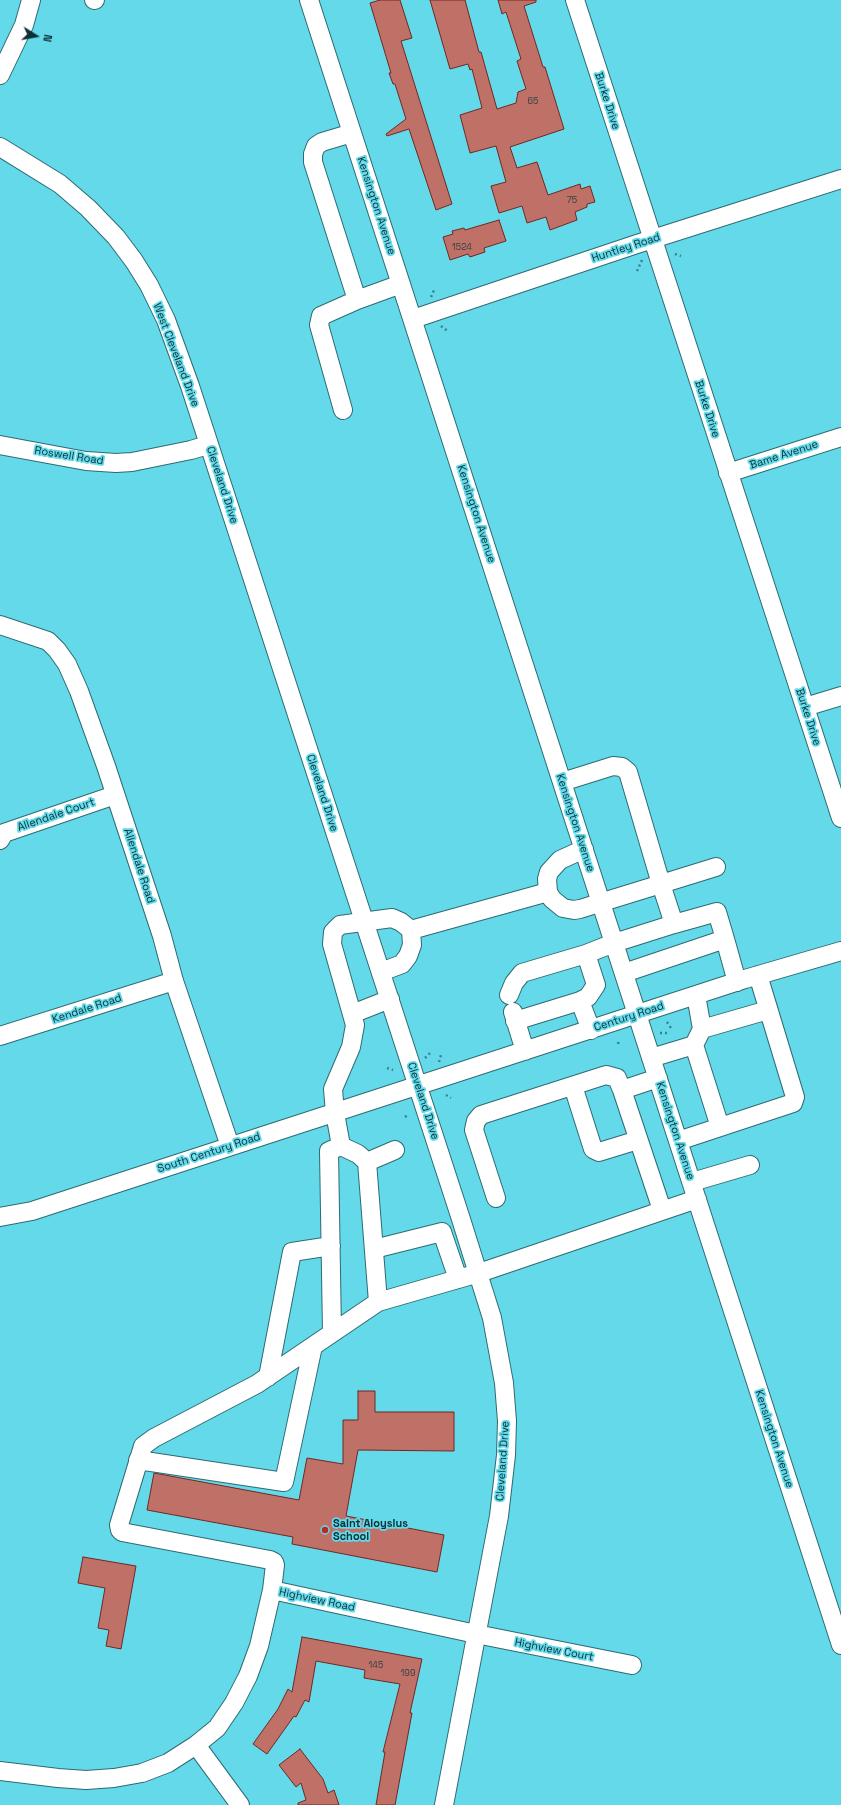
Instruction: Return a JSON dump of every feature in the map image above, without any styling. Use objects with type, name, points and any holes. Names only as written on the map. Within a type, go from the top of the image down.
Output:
[{"type":"street","points":[[0,75],[24,25],[31,0]]},
{"type":"street","name":"Kensington Avenue","points":[[309,0],[841,1645]]},
{"type":"street","name":"Burke Drive","points":[[575,0],[841,818]]},
{"type":"street","points":[[352,133],[322,142],[316,146],[313,154],[313,162],[357,300]]},
{"type":"street","name":"West Cleveland Drive","points":[[0,147],[60,184],[88,208],[116,237],[134,261],[149,285],[166,320],[199,415]]},
{"type":"street","name":"Huntley Road","points":[[412,319],[652,239],[841,179]]},
{"type":"street","points":[[343,410],[319,321],[321,316],[357,300],[401,284]]},
{"type":"street","name":"Cleveland Drive","points":[[199,415],[479,1273],[492,1318],[502,1365],[507,1421],[506,1455],[499,1516],[444,1805]]},
{"type":"street","name":"Bame Avenue","points":[[728,473],[841,437]]},
{"type":"street","name":"Roswell Road","points":[[0,445],[86,461],[116,463],[132,462],[208,445]]},
{"type":"street","name":"Allendale Road","points":[[0,625],[48,641],[57,650],[67,664],[79,691],[162,936],[174,981],[230,1146]]},
{"type":"street","points":[[806,708],[841,696]]},
{"type":"street","points":[[562,782],[613,766],[622,767],[628,772],[674,924]]},
{"type":"street","name":"Allendale Court","points":[[0,840],[4,833],[115,795]]},
{"type":"street","points":[[584,849],[564,858],[553,866],[547,879],[548,892],[557,904],[568,910],[580,909],[601,903],[716,867]]},
{"type":"street","points":[[412,930],[548,892]]},
{"type":"street","points":[[525,1051],[513,1009],[514,983],[522,972],[586,954],[614,943],[717,912],[737,982]]},
{"type":"street","points":[[341,1146],[332,1089],[351,1047],[355,1025],[332,944],[333,932],[340,924],[364,920],[392,918],[401,922],[412,930]]},
{"type":"street","points":[[381,972],[402,964],[408,956],[412,945],[412,930]]},
{"type":"street","points":[[624,973],[725,939]]},
{"type":"street","name":"Century Road","points":[[418,1086],[758,975],[841,951]]},
{"type":"street","points":[[513,1009],[580,1001],[588,997],[596,985],[586,954]]},
{"type":"street","points":[[678,1140],[793,1103],[796,1097],[758,975]]},
{"type":"street","name":"Kendale Road","points":[[0,1036],[174,981]]},
{"type":"street","points":[[696,996],[698,1037],[720,1127]]},
{"type":"street","points":[[352,1014],[390,999]]},
{"type":"street","points":[[580,1001],[591,1030]]},
{"type":"street","points":[[651,1058],[698,1037],[768,1010]]},
{"type":"street","points":[[496,1198],[474,1130],[476,1121],[481,1115],[606,1075],[617,1078],[622,1090],[662,1210]]},
{"type":"street","points":[[622,1090],[658,1078]]},
{"type":"street","name":"South Century Road","points":[[0,1217],[32,1211],[418,1086]]},
{"type":"street","points":[[573,1086],[593,1149],[599,1152],[638,1140]]},
{"type":"street","points":[[332,1334],[329,1151],[341,1146],[358,1154],[367,1162],[378,1302]]},
{"type":"street","points":[[367,1162],[395,1150]]},
{"type":"street","points":[[272,1590],[275,1565],[274,1562],[270,1560],[122,1532],[120,1530],[119,1525],[143,1446],[154,1438],[257,1384],[378,1302],[479,1273],[662,1210],[694,1191],[750,1165]]},
{"type":"street","points":[[374,1249],[442,1232],[458,1279]]},
{"type":"street","points":[[268,1377],[292,1252],[331,1246]]},
{"type":"street","points":[[138,1460],[284,1482],[313,1346]]},
{"type":"street","name":"Highview Road","points":[[0,1771],[86,1780],[114,1778],[142,1773],[168,1763],[196,1745],[217,1728],[234,1703],[248,1676],[259,1646],[272,1590],[476,1634]]},
{"type":"street","name":"Highview Court","points":[[476,1634],[632,1665]]},
{"type":"street","points":[[196,1745],[240,1805]]},
{"type":"path","points":[[637,271],[642,260]]},
{"type":"path","points":[[667,1021],[671,1028]]},
{"type":"path","points":[[660,1033],[667,1034]]},
{"type":"path","points":[[618,1044],[619,1040]]},
{"type":"path","points":[[424,1059],[432,1051]]},
{"type":"path","points":[[387,1068],[393,1070]]},
{"type":"path","points":[[446,1095],[451,1098]]},
{"type":"path","points":[[405,1117],[409,1114]]},
{"type":"building","points":[[380,0],[400,0],[412,38],[401,41],[452,204],[436,210],[409,129],[387,136],[386,134],[406,119],[395,84],[393,84],[389,73],[391,73],[370,3]]},
{"type":"building","points":[[430,0],[465,0],[479,52],[481,52],[497,109],[516,103],[518,92],[526,89],[517,61],[521,59],[506,12],[502,14],[498,0],[536,0],[536,2],[524,6],[564,129],[510,147],[517,168],[537,162],[548,195],[580,184],[581,189],[590,186],[595,202],[587,204],[587,207],[575,212],[577,220],[550,230],[546,217],[527,223],[522,206],[499,213],[491,186],[506,182],[496,146],[470,153],[460,115],[482,108],[472,69],[470,70],[468,64],[450,69]]},
{"type":"building","points":[[499,220],[506,241],[484,248],[485,252],[470,257],[468,254],[450,260],[443,237],[453,234],[452,231],[464,228],[465,230]]},
{"type":"building","points":[[358,1391],[375,1391],[375,1412],[454,1412],[454,1451],[358,1450],[346,1516],[444,1535],[437,1572],[292,1544],[293,1537],[147,1510],[154,1473],[299,1500],[307,1458],[343,1464],[343,1420],[358,1420]]},
{"type":"building","points":[[83,1557],[136,1566],[121,1649],[106,1646],[109,1630],[98,1628],[105,1588],[78,1583]]},
{"type":"building","points":[[302,1637],[422,1659],[410,1713],[412,1713],[395,1805],[376,1805],[385,1752],[383,1752],[400,1684],[364,1678],[365,1670],[316,1661],[309,1702],[305,1700],[296,1717],[294,1716],[267,1754],[253,1744],[278,1709],[288,1689],[292,1692]]},
{"type":"building","points":[[300,1749],[323,1779],[328,1793],[334,1790],[339,1805],[298,1805],[298,1803],[306,1800],[301,1783],[296,1787],[279,1765]]},
{"type":"place","name":"Saint Aloysius School","points":[[325,1530]]}]
